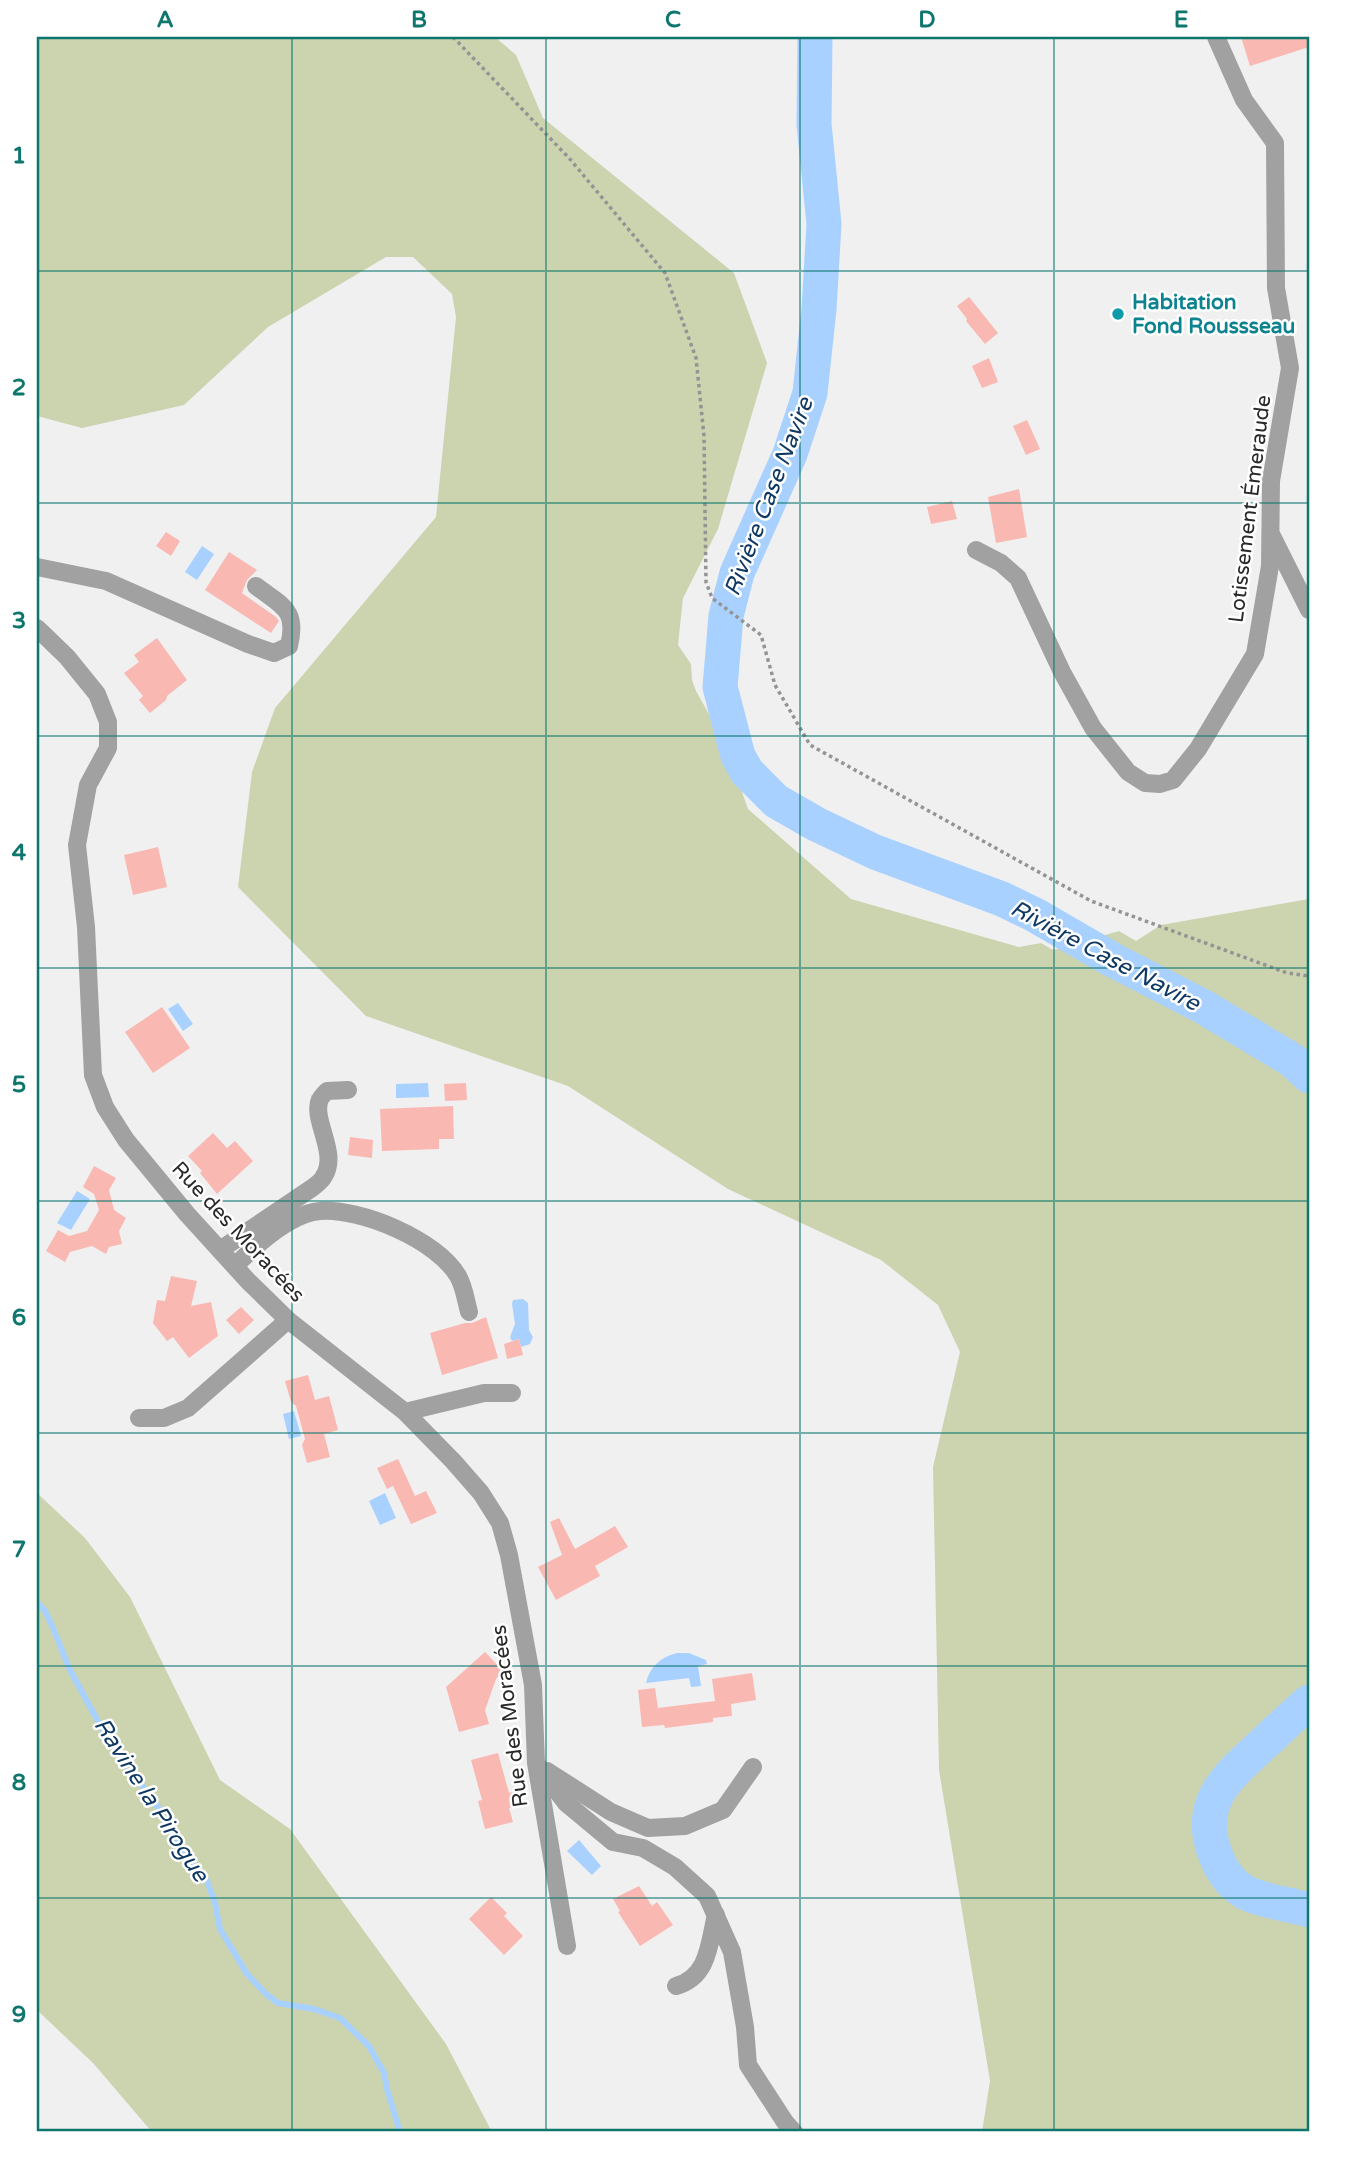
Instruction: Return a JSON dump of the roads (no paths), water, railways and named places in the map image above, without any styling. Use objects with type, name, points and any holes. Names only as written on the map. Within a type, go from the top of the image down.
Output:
[{"type":"street","name":"Lotissement Émeraude","points":[[975,550],[1001,563],[1018,578],[1062,673],[1087,717],[1128,772],[1145,783],[1160,784],[1173,780],[1191,759],[1255,654],[1270,566],[1271,481],[1290,369],[1276,288],[1275,143],[1244,100],[1216,37]]},
{"type":"street","points":[[1271,533],[1309,610]]},
{"type":"street","points":[[37,567],[106,582],[274,653],[289,646],[293,631],[289,612],[256,586]]},
{"type":"street","name":"Rue des Moracées","points":[[37,628],[68,657],[96,694],[108,722],[108,748],[88,785],[76,845],[86,927],[93,1075],[105,1107],[126,1140],[234,1266],[288,1320],[405,1412],[481,1493],[500,1523],[509,1555],[533,1685],[536,1763],[567,1946]]},
{"type":"street","points":[[220,1250],[312,1188],[324,1177],[329,1163],[318,1110],[320,1099],[327,1091],[348,1090]]},
{"type":"street","points":[[234,1266],[285,1224],[308,1214],[321,1211],[354,1215],[389,1224],[418,1238],[443,1258],[459,1277],[469,1312]]},
{"type":"street","points":[[139,1418],[164,1418],[188,1408],[288,1320]]},
{"type":"street","points":[[405,1412],[484,1393],[512,1393]]},
{"type":"street","points":[[536,1763],[611,1812],[648,1828],[685,1826],[723,1810],[753,1767]]},
{"type":"street","points":[[536,1763],[566,1803],[613,1842],[643,1848],[675,1867],[707,1896],[732,1952],[745,2027],[748,2065],[794,2132]]},
{"type":"street","points":[[677,1986],[688,1983],[700,1973],[716,1915]]},
{"type":"water","points":[[202,546],[214,554],[197,580],[185,572]]},
{"type":"water","points":[[178,1003],[193,1024],[183,1031],[168,1009]]},
{"type":"water","points":[[428,1083],[429,1097],[396,1098],[396,1084]]},
{"type":"water","points":[[77,1191],[90,1199],[71,1230],[57,1223]]},
{"type":"water","points":[[523,1299],[528,1303],[529,1330],[533,1337],[530,1344],[521,1347],[519,1339],[512,1341],[510,1337],[515,1324],[513,1300]]},
{"type":"water","points":[[294,1411],[301,1436],[289,1439],[283,1414]]},
{"type":"water","points":[[385,1493],[396,1518],[380,1525],[369,1501]]},
{"type":"water","points":[[677,1653],[689,1653],[706,1660],[707,1664],[698,1666],[701,1686],[691,1687],[689,1678],[646,1683],[657,1663]]},
{"type":"water","points":[[579,1840],[601,1866],[592,1875],[567,1851]]},
{"type":"waterway","name":"Rivière Case Navire","points":[[815,37],[814,124],[824,224],[819,309],[810,393],[790,454],[737,573],[726,616],[720,687],[738,756],[747,772],[776,801],[816,824],[875,852],[1002,899],[1035,915],[1111,959],[1202,1006],[1292,1060],[1309,1076]]},
{"type":"waterway","name":"Ravine la Pirogue","points":[[37,1602],[45,1611],[69,1668],[107,1738],[159,1809],[181,1850],[207,1881],[220,1929],[247,1974],[278,2003],[314,2009],[340,2018],[369,2046],[384,2073],[400,2132]]},
{"type":"waterway","name":"Rivière Case Navire","points":[[1309,1702],[1236,1769],[1218,1794],[1209,1821],[1210,1838],[1216,1856],[1234,1884],[1258,1897],[1309,1910]]},
{"type":"place","name":"Habitation Fond Roussseau","points":[[1118,314]]}]
